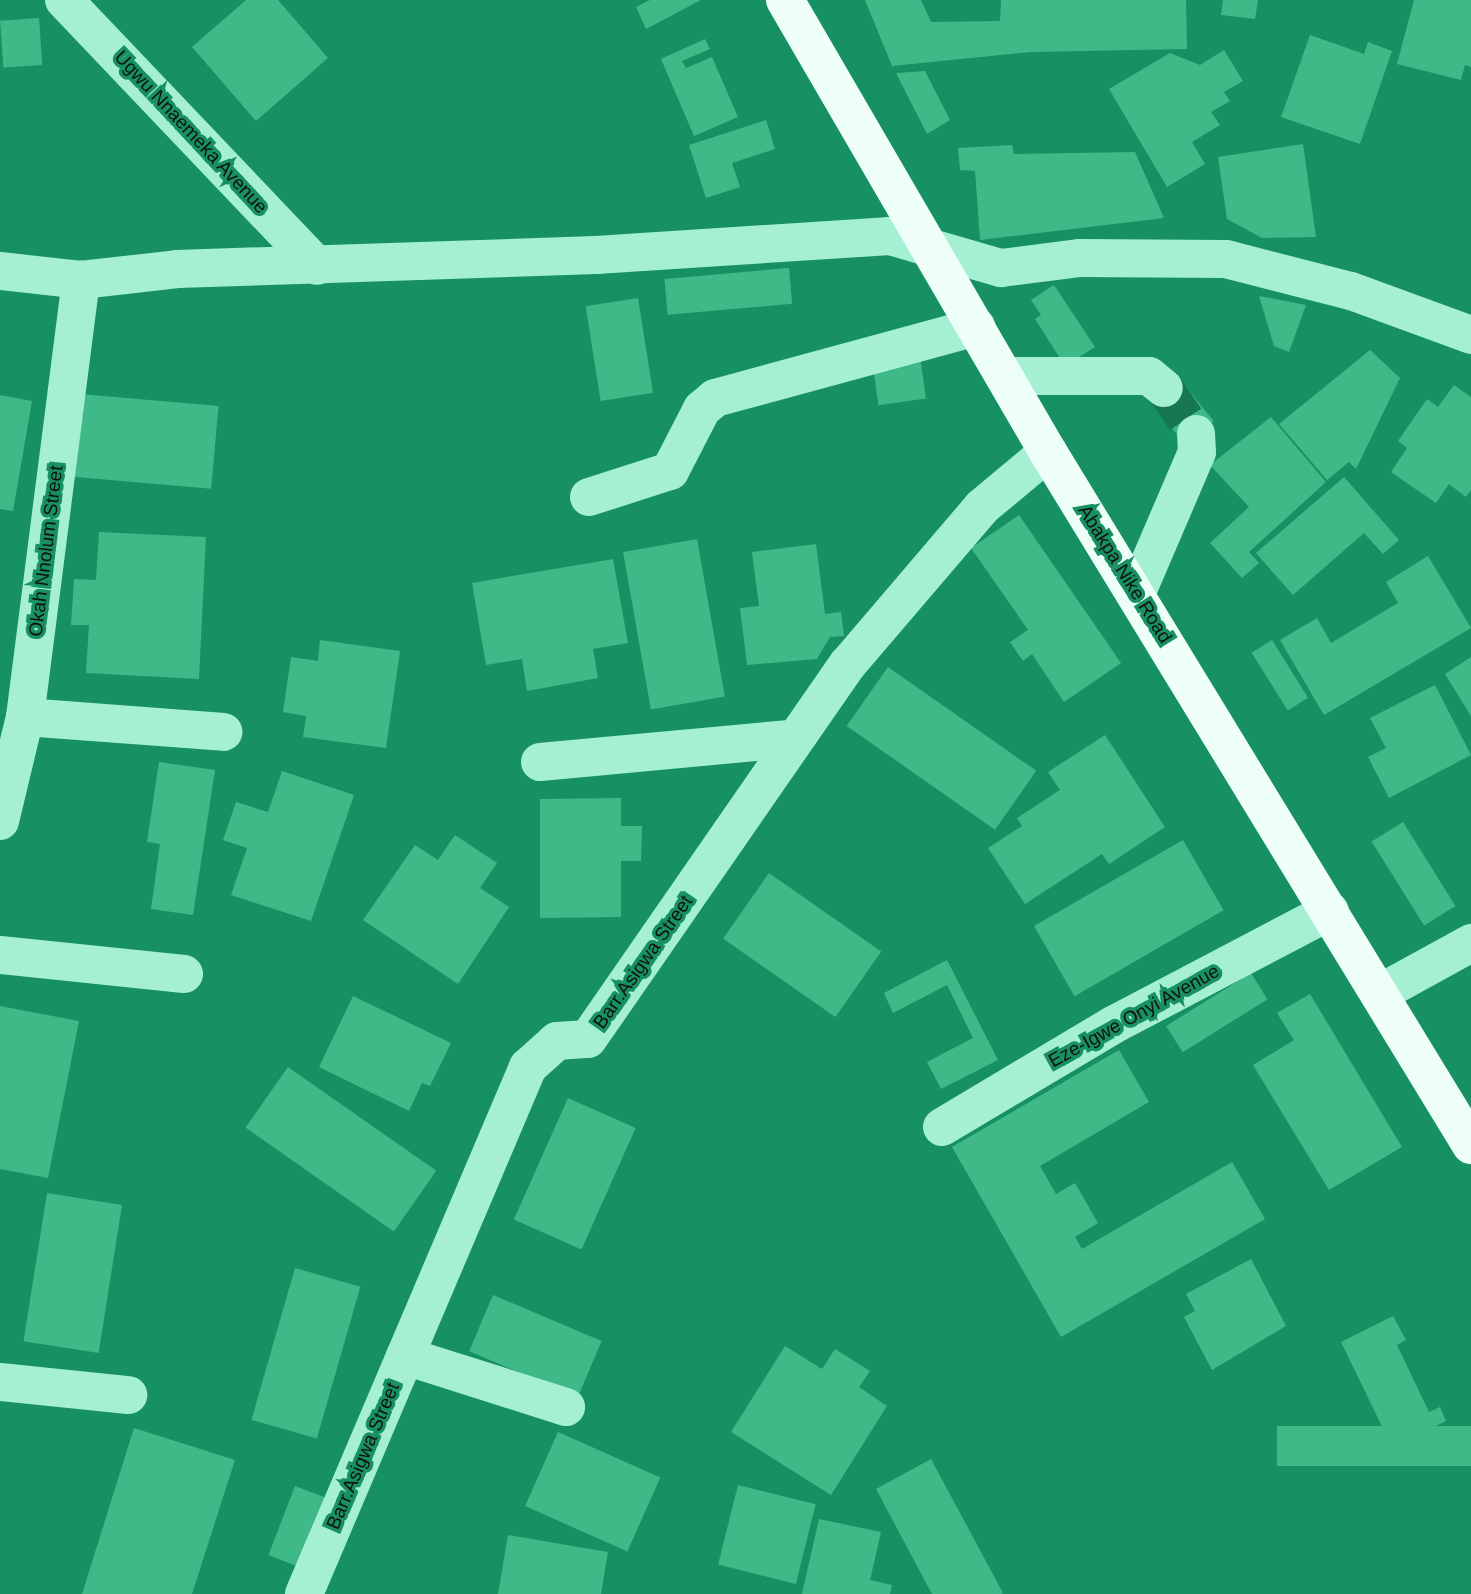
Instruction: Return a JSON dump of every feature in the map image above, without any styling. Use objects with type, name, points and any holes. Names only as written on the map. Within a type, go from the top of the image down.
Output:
[{"type":"main road","name":"Abakpa Nike Road","points":[[785,0],[936,254],[1048,452],[1382,992],[1471,1144]]},
{"type":"street","name":"Ugwu Nnaemeka Avenue","points":[[64,0],[317,266]]},
{"type":"street","points":[[0,271],[81,280],[177,269],[317,266],[890,236],[936,254],[1001,268],[1080,258],[1226,259],[1351,291],[1469,327]]},
{"type":"street","name":"Okah Nnolum Street","points":[[0,821],[25,717],[81,280]]},
{"type":"street","points":[[589,497],[670,471],[702,409],[715,398],[977,327]]},
{"type":"street","points":[[1006,376],[1149,376],[1164,388]]},
{"type":"street","points":[[1137,592],[1197,452],[1196,434]]},
{"type":"street","name":"Barr.Asigwa Street","points":[[304,1594],[528,1067],[556,1041],[588,1039],[667,932],[790,739],[982,507],[1048,452]]},
{"type":"street","points":[[25,717],[223,732]]},
{"type":"street","points":[[540,762],[790,739]]},
{"type":"street","name":"Eze-Igwe Onyi Avenue","points":[[942,1127],[1113,1025],[1330,911]]},
{"type":"street","points":[[1382,992],[1471,943]]},
{"type":"street","points":[[0,955],[184,974]]},
{"type":"street","points":[[405,1356],[566,1407]]},
{"type":"street","points":[[0,1382],[128,1395]]},
{"type":"building","points":[[246,0],[278,0],[328,58],[256,121],[192,47]]},
{"type":"building","points":[[650,0],[701,0],[646,29],[636,7]]},
{"type":"building","points":[[865,0],[921,0],[931,22],[1000,21],[1001,0],[1186,0],[1187,49],[1031,52],[892,66]]},
{"type":"building","points":[[1223,0],[1258,0],[1255,19],[1221,15]]},
{"type":"building","points":[[1414,0],[1471,0],[1471,67],[1465,65],[1461,80],[1397,64]]},
{"type":"building","points":[[39,18],[42,65],[3,68],[0,21]]},
{"type":"building","points":[[1310,35],[1364,54],[1368,42],[1392,51],[1360,144],[1281,117]]},
{"type":"building","points":[[705,39],[710,49],[682,61],[686,68],[712,57],[738,117],[694,136],[661,59]]},
{"type":"building","points":[[1224,50],[1243,81],[1224,92],[1230,101],[1211,112],[1220,125],[1192,142],[1205,164],[1167,187],[1109,89],[1170,53],[1200,65]]},
{"type":"building","points":[[925,71],[950,120],[927,134],[896,73]]},
{"type":"building","points":[[766,120],[775,149],[732,163],[740,187],[706,198],[689,145]]},
{"type":"building","points":[[1303,144],[1316,237],[1262,238],[1227,219],[1218,157]]},
{"type":"building","points":[[1012,145],[1014,154],[1135,152],[1164,218],[980,240],[975,171],[960,170],[958,148]]},
{"type":"building","points":[[789,268],[792,304],[668,315],[664,279]]},
{"type":"building","points":[[1054,285],[1095,347],[1065,366],[1035,319],[1041,315],[1031,300]]},
{"type":"building","points":[[1259,296],[1306,305],[1289,352],[1274,346]]},
{"type":"building","points":[[638,298],[653,393],[601,401],[586,306]]},
{"type":"building","points":[[1370,350],[1400,378],[1356,469],[1349,462],[1327,480],[1279,424]]},
{"type":"building","points":[[920,356],[926,399],[878,405],[872,363]]},
{"type":"building","points":[[1178,377],[1214,421],[1185,445],[1149,400]]},
{"type":"building","points":[[1454,385],[1471,397],[1471,490],[1466,497],[1449,484],[1436,503],[1391,472],[1407,448],[1398,441],[1427,399],[1438,407]]},
{"type":"building","points":[[80,394],[218,406],[211,489],[73,477]]},
{"type":"building","points":[[0,395],[32,401],[13,511],[0,509]]},
{"type":"building","points":[[1271,417],[1326,482],[1249,552],[1259,563],[1242,578],[1210,543],[1249,507],[1210,465]]},
{"type":"building","points":[[1344,477],[1399,540],[1383,554],[1364,533],[1293,595],[1256,553]]},
{"type":"building","points":[[1019,515],[1121,663],[1064,702],[1032,654],[1023,661],[1010,642],[1028,630],[971,548]]},
{"type":"building","points":[[99,532],[206,537],[199,679],[86,673],[89,625],[71,625],[74,579],[96,580]]},
{"type":"building","points":[[697,539],[725,697],[651,710],[623,552]]},
{"type":"building","points":[[816,544],[825,614],[841,612],[844,636],[830,637],[817,659],[747,665],[740,608],[759,606],[752,552]]},
{"type":"building","points":[[1428,556],[1471,628],[1324,715],[1280,640],[1317,618],[1331,643],[1398,603],[1386,582]]},
{"type":"building","points":[[613,559],[628,643],[593,649],[598,678],[527,691],[522,659],[486,665],[472,583]]},
{"type":"building","points":[[320,640],[400,651],[386,748],[303,737],[306,716],[283,712],[291,657],[318,661]]},
{"type":"building","points":[[1272,640],[1308,698],[1288,710],[1252,653]]},
{"type":"building","points":[[1471,657],[1471,716],[1445,674]]},
{"type":"building","points":[[888,667],[1036,771],[995,830],[847,726]]},
{"type":"building","points":[[1435,685],[1471,755],[1389,798],[1368,757],[1386,748],[1370,718]]},
{"type":"building","points":[[1105,735],[1165,827],[1109,864],[1102,854],[1025,904],[988,848],[1022,826],[1017,818],[1060,790],[1048,772]]},
{"type":"building","points":[[159,762],[215,770],[193,915],[151,909],[160,844],[147,842]]},
{"type":"building","points":[[282,771],[354,795],[311,921],[231,895],[247,848],[223,840],[236,802],[268,812]]},
{"type":"building","points":[[621,798],[621,826],[642,826],[641,861],[621,861],[621,917],[540,918],[540,799]]},
{"type":"building","points":[[1403,822],[1455,906],[1424,926],[1372,842]]},
{"type":"building","points":[[455,835],[497,863],[480,888],[509,907],[458,984],[363,920],[415,845],[438,860]]},
{"type":"building","points":[[1183,840],[1224,910],[1075,996],[1034,926]]},
{"type":"building","points":[[769,873],[881,952],[835,1017],[723,939]]},
{"type":"building","points":[[947,960],[998,1060],[941,1089],[927,1062],[973,1038],[947,985],[893,1013],[884,993]]},
{"type":"building","points":[[1251,973],[1267,999],[1183,1052],[1166,1026]]},
{"type":"building","points":[[1310,994],[1402,1147],[1329,1190],[1253,1065],[1294,1040],[1277,1013]]},
{"type":"building","points":[[353,996],[451,1043],[430,1086],[422,1083],[409,1111],[319,1067]]},
{"type":"building","points":[[0,1006],[79,1021],[48,1178],[0,1169]]},
{"type":"building","points":[[1119,1050],[1149,1102],[1040,1166],[1056,1194],[1075,1183],[1098,1223],[1075,1237],[1082,1249],[1232,1162],[1265,1219],[1061,1337],[952,1147]]},
{"type":"building","points":[[288,1067],[436,1171],[394,1231],[246,1128]]},
{"type":"building","points":[[568,1098],[636,1128],[582,1250],[514,1220]]},
{"type":"building","points":[[47,1193],[122,1205],[99,1353],[24,1341]]},
{"type":"building","points":[[1251,1259],[1286,1326],[1212,1370],[1184,1317],[1195,1311],[1186,1294]]},
{"type":"building","points":[[295,1268],[360,1287],[317,1439],[251,1420]]},
{"type":"building","points":[[493,1295],[602,1341],[578,1397],[469,1351]]},
{"type":"building","points":[[1393,1316],[1406,1340],[1397,1345],[1429,1412],[1440,1407],[1446,1421],[1392,1447],[1341,1342]]},
{"type":"building","points":[[785,1346],[822,1369],[835,1349],[870,1371],[859,1387],[887,1406],[831,1495],[731,1432]]},
{"type":"building","points":[[1277,1426],[1471,1426],[1471,1466],[1277,1466]]},
{"type":"building","points":[[134,1428],[235,1460],[192,1594],[82,1594]]},
{"type":"building","points":[[558,1432],[660,1478],[627,1552],[525,1506]]},
{"type":"building","points":[[931,1459],[1003,1593],[932,1594],[876,1489]]},
{"type":"building","points":[[738,1485],[816,1504],[796,1584],[718,1565]]},
{"type":"building","points":[[295,1486],[326,1498],[299,1567],[268,1555]]},
{"type":"building","points":[[819,1519],[881,1532],[870,1580],[892,1585],[890,1594],[802,1594]]},
{"type":"building","points":[[508,1535],[608,1552],[601,1594],[498,1594]]},
{"type":"tunnel","points":[[1164,388],[1196,434]]}]
